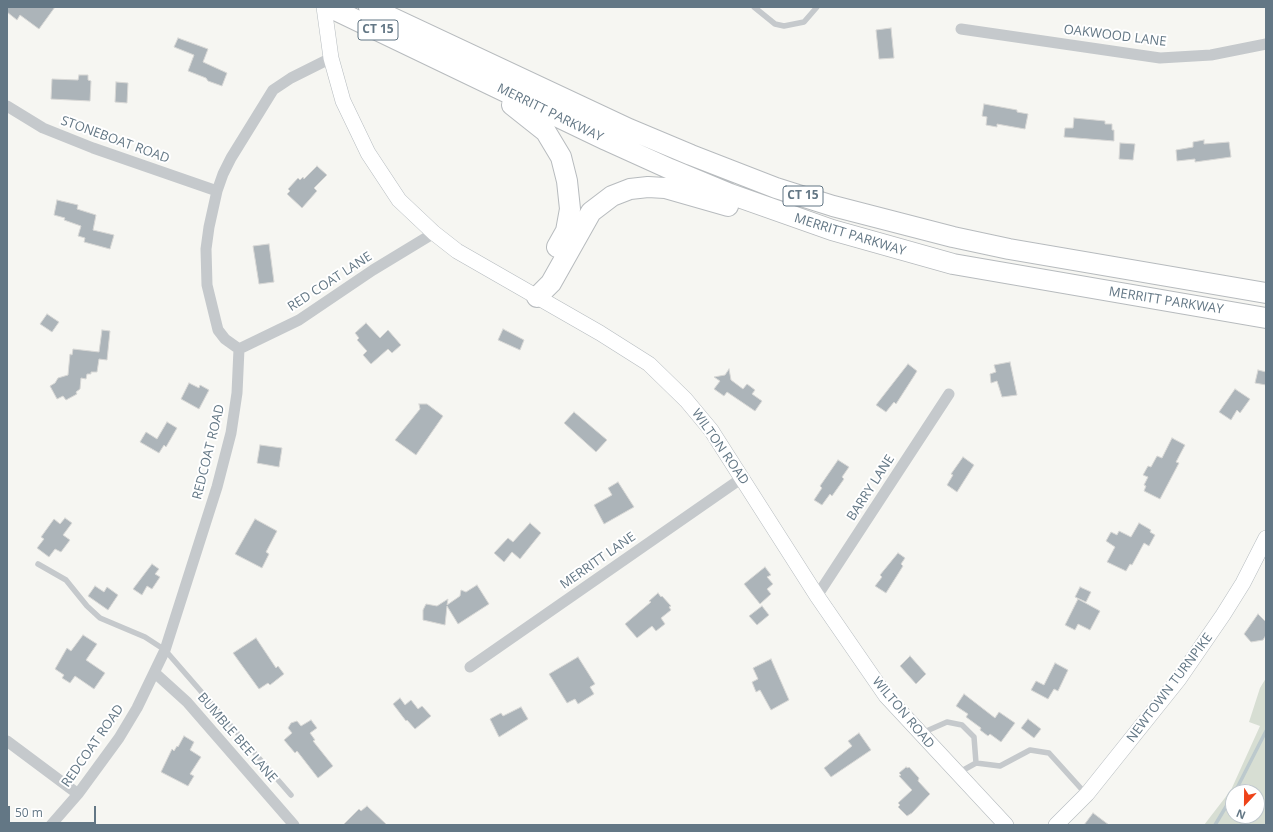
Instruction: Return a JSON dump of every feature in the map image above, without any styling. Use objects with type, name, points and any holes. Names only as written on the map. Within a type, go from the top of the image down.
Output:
[{"type":"highway","name":"MERRITT PARKWAY","points":[[369,7],[629,129],[690,155],[783,190],[896,223],[1009,249],[1266,293]]},
{"type":"highway","name":"MERRITT PARKWAY","points":[[332,9],[606,140],[730,194],[832,230],[953,264],[1266,318]]},
{"type":"highway","points":[[414,48],[499,96],[526,115],[546,132],[561,157],[567,181],[570,208],[566,231],[542,277],[537,290],[537,297]]},
{"type":"highway","points":[[537,297],[551,283],[577,234],[591,212],[612,196],[630,189],[648,186],[685,192],[791,227],[854,244],[953,264]]},
{"type":"main road","name":"WILTON ROAD","points":[[332,9],[331,58],[343,101],[368,153],[399,200],[434,233],[457,251],[649,364],[686,400],[711,430],[817,596],[886,696],[1006,825]]},
{"type":"main road","name":"NEWTOWN TURNPIKE","points":[[1056,825],[1087,794],[1185,670],[1243,583],[1266,538]]},
{"type":"street","name":"OAKWOOD LANE","points":[[961,29],[1160,58],[1211,55],[1266,44]]},
{"type":"street","points":[[239,349],[225,339],[218,330],[207,285],[206,249],[217,191],[231,158],[273,90],[291,78],[331,58]]},
{"type":"street","name":"STONEBOAT ROAD","points":[[7,106],[43,128],[93,148],[217,191]]},
{"type":"street","name":"RED COAT LANE","points":[[239,349],[299,320],[373,270],[434,233]]},
{"type":"street","name":"REDCOAT ROAD","points":[[51,825],[78,794],[119,738],[137,708],[165,650],[217,487],[231,433],[237,393],[239,349]]},
{"type":"street","name":"BARRY LANE","points":[[817,596],[949,394]]},
{"type":"street","name":"MERRITT LANE","points":[[470,667],[742,478]]},
{"type":"street","name":"BUMBLE BEE LANE","points":[[155,673],[187,702],[294,825]]},
{"type":"street","points":[[7,742],[78,794]]},
{"type":"lane","points":[[754,7],[775,24],[784,26],[804,22],[817,7]]},
{"type":"lane","points":[[38,564],[66,580],[87,606],[100,618],[145,637],[165,650],[291,795]]},
{"type":"lane","points":[[920,734],[932,727],[947,722],[962,725],[974,737],[976,763]]},
{"type":"lane","points":[[957,773],[976,763],[1000,766],[1030,750],[1049,753],[1087,794]]},
{"type":"shaded area","points":[[1266,678],[1266,825],[1204,825],[1225,798],[1225,824],[1265,824],[1265,784],[1234,784],[1260,726],[1249,722],[1260,688]]},
{"type":"building","points":[[7,7],[55,7],[39,29],[20,15],[17,20],[7,12]]},
{"type":"building","points":[[891,28],[894,58],[879,59],[876,30]]},
{"type":"building","points":[[178,38],[208,49],[203,62],[227,73],[222,86],[188,71],[194,55],[174,47]]},
{"type":"building","points":[[79,75],[88,75],[88,80],[91,81],[90,101],[51,99],[52,79],[78,80]]},
{"type":"building","points":[[116,82],[128,83],[127,103],[115,102]]},
{"type":"building","points":[[984,104],[1017,110],[1017,112],[1028,114],[1025,129],[997,124],[997,127],[986,125],[987,117],[982,116]]},
{"type":"building","points":[[1074,118],[1105,121],[1105,124],[1112,124],[1112,130],[1114,130],[1114,141],[1064,137],[1065,128],[1073,128]]},
{"type":"building","points":[[1204,140],[1204,144],[1229,142],[1231,157],[1195,162],[1195,159],[1177,161],[1176,150],[1193,147],[1193,142]]},
{"type":"building","points":[[1120,143],[1135,144],[1133,160],[1119,159]]},
{"type":"building","points":[[317,166],[327,175],[314,188],[317,191],[302,208],[287,194],[290,191],[288,189],[298,178],[300,180],[303,177],[304,179]]},
{"type":"building","points":[[57,200],[78,205],[77,209],[96,215],[93,230],[114,235],[110,249],[84,242],[85,238],[78,236],[81,226],[64,220],[65,218],[54,215]]},
{"type":"building","points":[[269,244],[274,282],[259,284],[253,246]]},
{"type":"building","points":[[47,314],[59,322],[52,332],[40,324]]},
{"type":"building","points":[[366,323],[380,338],[388,330],[401,345],[392,353],[388,349],[371,364],[363,355],[367,351],[357,340],[359,338],[355,333]]},
{"type":"building","points":[[503,329],[524,340],[520,350],[498,340]]},
{"type":"building","points":[[102,330],[110,331],[107,360],[99,359],[97,372],[87,374],[86,379],[81,378],[80,389],[76,392],[77,394],[66,400],[63,396],[57,399],[50,386],[55,383],[58,378],[68,375],[70,354],[72,355],[73,349],[99,352]]},
{"type":"building","points":[[1010,362],[1017,395],[1002,397],[997,381],[991,383],[990,374],[996,372],[994,365]]},
{"type":"building","points":[[908,364],[917,371],[896,404],[894,402],[886,412],[876,405]]},
{"type":"building","points":[[729,369],[731,380],[743,389],[747,384],[755,390],[752,394],[762,401],[755,411],[727,392],[724,396],[714,389],[720,381],[714,377],[725,375]]},
{"type":"building","points":[[1258,370],[1266,372],[1266,385],[1255,383]]},
{"type":"building","points":[[189,383],[199,388],[200,385],[209,390],[199,409],[181,399]]},
{"type":"building","points":[[1235,389],[1250,399],[1240,413],[1237,410],[1231,420],[1219,412]]},
{"type":"building","points":[[419,404],[427,404],[443,416],[416,455],[395,440],[420,409]]},
{"type":"building","points":[[574,412],[607,440],[596,452],[564,423]]},
{"type":"building","points":[[167,422],[177,428],[166,447],[164,445],[159,453],[140,442],[146,432],[157,439]]},
{"type":"building","points":[[1172,438],[1185,445],[1176,462],[1179,463],[1160,499],[1144,491],[1146,486],[1144,485],[1148,477],[1143,475],[1148,466],[1151,467],[1157,456],[1162,458]]},
{"type":"building","points":[[260,445],[282,448],[279,467],[257,463]]},
{"type":"building","points":[[963,457],[974,465],[957,492],[947,485],[953,475],[951,474]]},
{"type":"building","points":[[838,460],[849,467],[842,477],[844,479],[832,496],[830,494],[822,505],[814,500],[822,488],[820,486]]},
{"type":"building","points":[[618,482],[634,507],[604,524],[594,505],[612,495],[608,488]]},
{"type":"building","points":[[65,518],[72,523],[63,535],[70,540],[61,552],[55,549],[49,557],[37,548],[44,539],[41,537],[54,519],[60,524]]},
{"type":"building","points":[[255,519],[277,531],[266,552],[269,554],[262,568],[235,554]]},
{"type":"building","points":[[530,523],[541,533],[520,559],[512,552],[504,562],[494,553],[508,538],[513,542]]},
{"type":"building","points":[[1139,523],[1151,530],[1150,532],[1155,535],[1149,546],[1144,543],[1132,565],[1130,564],[1126,571],[1107,562],[1115,547],[1106,541],[1111,532],[1117,535],[1119,531],[1131,537]]},
{"type":"building","points":[[898,553],[905,558],[901,564],[903,566],[886,593],[875,586],[882,577],[880,575]]},
{"type":"building","points":[[152,564],[159,569],[155,574],[160,577],[152,589],[147,586],[142,595],[133,589]]},
{"type":"building","points":[[765,567],[771,575],[767,577],[773,584],[767,589],[771,594],[760,604],[744,584]]},
{"type":"building","points":[[477,585],[489,604],[458,624],[447,606],[445,625],[423,620],[423,610],[426,604],[437,606],[448,599],[447,605],[460,596],[461,590],[466,592]]},
{"type":"building","points":[[95,586],[104,592],[107,587],[118,595],[108,610],[88,596]]},
{"type":"building","points":[[1080,587],[1091,592],[1086,602],[1075,597]]},
{"type":"building","points":[[658,593],[671,606],[669,607],[671,610],[661,618],[665,624],[656,631],[652,626],[637,638],[625,624],[651,602],[649,601]]},
{"type":"building","points":[[1078,599],[1100,611],[1090,630],[1078,624],[1075,630],[1065,625]]},
{"type":"building","points":[[762,606],[769,615],[757,625],[749,616]]},
{"type":"building","points":[[1258,614],[1266,622],[1266,635],[1263,640],[1251,642],[1244,634]]},
{"type":"building","points":[[83,635],[97,644],[86,660],[105,673],[94,689],[75,676],[70,683],[62,678],[64,675],[55,669],[67,648],[71,651]]},
{"type":"building","points":[[256,638],[276,668],[278,666],[284,674],[270,685],[268,683],[259,689],[233,653]]},
{"type":"building","points":[[910,656],[926,674],[916,684],[900,666]]},
{"type":"building","points":[[578,657],[595,684],[590,687],[594,694],[578,704],[575,699],[567,703],[549,674]]},
{"type":"building","points":[[771,659],[789,700],[771,710],[760,690],[756,692],[752,682],[758,679],[753,668]]},
{"type":"building","points":[[1055,663],[1068,670],[1058,691],[1054,689],[1048,699],[1031,690],[1036,681],[1044,685]]},
{"type":"building","points":[[964,694],[995,718],[999,712],[1015,723],[1001,742],[990,734],[988,736],[980,730],[981,728],[966,717],[968,714],[956,706]]},
{"type":"building","points":[[400,698],[405,705],[411,700],[418,709],[422,706],[431,716],[415,729],[407,720],[406,721],[393,704]]},
{"type":"building","points":[[521,707],[528,719],[499,737],[490,719],[501,713],[503,716]]},
{"type":"building","points":[[1028,719],[1041,729],[1034,738],[1021,728]]},
{"type":"building","points":[[311,720],[317,728],[310,733],[315,740],[313,741],[333,766],[318,778],[297,751],[295,753],[284,740],[292,733],[288,728],[291,723],[297,721],[301,726]]},
{"type":"building","points":[[859,733],[871,750],[831,777],[824,768],[852,746],[848,741]]},
{"type":"building","points":[[184,736],[194,742],[190,750],[201,757],[190,774],[194,776],[188,786],[161,772],[172,749],[174,751],[177,746],[178,747]]},
{"type":"building","points":[[906,767],[909,767],[919,778],[918,781],[930,794],[912,813],[907,816],[898,807],[900,805],[898,803],[912,790],[899,776],[901,775],[899,773]]},
{"type":"building","points":[[367,806],[387,825],[343,825],[359,809],[361,811]]},
{"type":"building","points":[[1093,813],[1109,825],[1084,825]]},
{"type":"waterway","points":[[1239,784],[1266,731]]},
{"type":"waterway","points":[[1215,825],[1225,808]]}]
